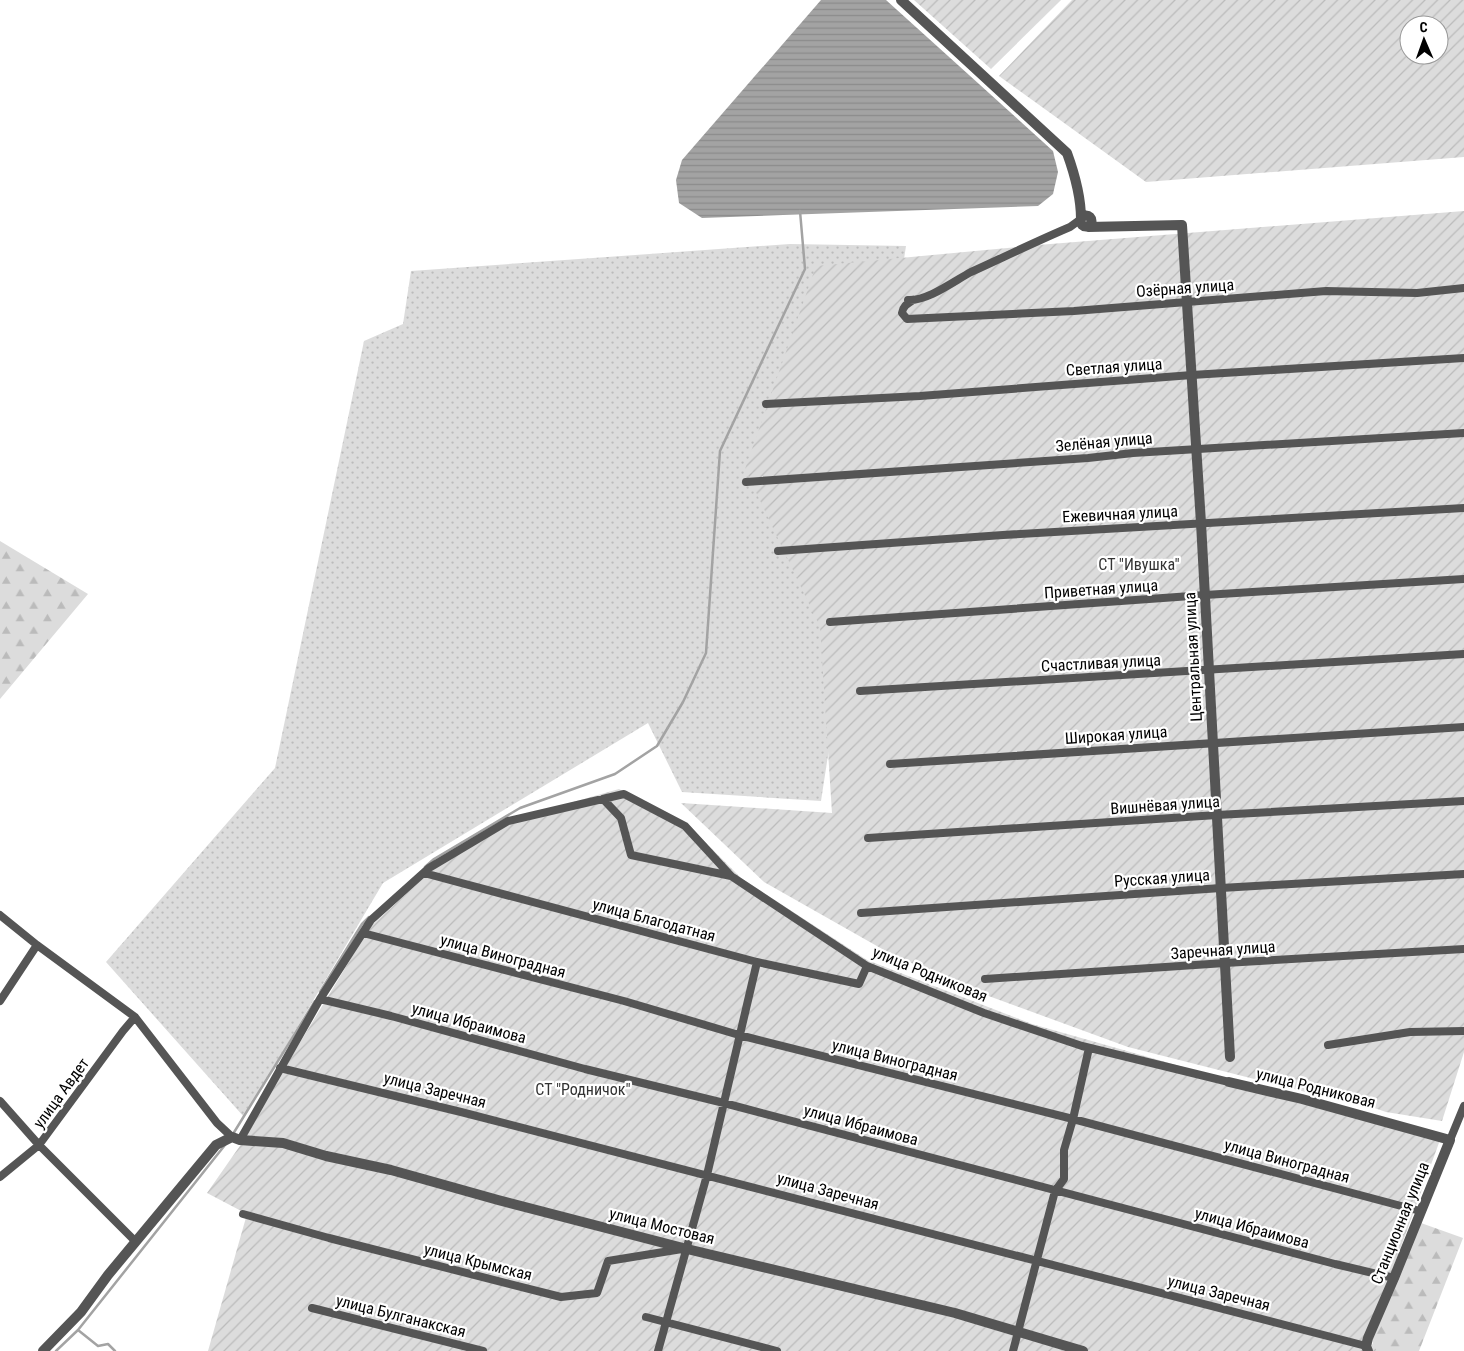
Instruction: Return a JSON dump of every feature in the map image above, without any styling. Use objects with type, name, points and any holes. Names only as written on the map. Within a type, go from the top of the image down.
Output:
[{"type":"street","points":[[901,0],[1066,153],[1073,170],[1087,222],[1070,227],[971,272],[930,294],[913,300],[904,300]]},
{"type":"street","name":"Центральная улица","points":[[1087,222],[1110,227],[1182,225],[1201,523],[1230,1057]]},
{"type":"street","name":"Озёрная улица","points":[[913,300],[906,304],[903,309],[902,313],[907,319],[1074,311],[1326,291],[1417,293],[1464,288]]},
{"type":"street","name":"Светлая улица","points":[[766,404],[920,396],[1192,375],[1464,358]]},
{"type":"street","name":"Зелёная улица","points":[[746,482],[1196,449],[1464,433]]},
{"type":"street","name":"Ежевичная улица","points":[[778,551],[1003,535],[1464,508]]},
{"type":"street","name":"Приветная улица","points":[[830,622],[1205,595],[1464,580]]},
{"type":"street","name":"Счастливая улица","points":[[860,691],[1464,654]]},
{"type":"street","name":"Широкая улица","points":[[890,764],[1464,727]]},
{"type":"street","name":"улица Родниковая","points":[[236,1138],[320,999],[371,920],[429,868],[508,822],[624,794],[685,826],[732,876],[867,966],[984,1013],[1089,1048],[1302,1099],[1450,1140]]},
{"type":"street","points":[[602,799],[621,818],[631,855],[732,876]]},
{"type":"street","name":"Вишнёвая улица","points":[[868,838],[1464,801]]},
{"type":"street","name":"улица Благодатная","points":[[424,873],[757,962],[859,984],[867,966]]},
{"type":"street","name":"Русская улица","points":[[861,912],[1464,874]]},
{"type":"street","points":[[0,915],[135,1018],[217,1123],[236,1138]]},
{"type":"street","name":"улица Виноградная","points":[[363,933],[624,1001],[739,1034],[1073,1119],[1420,1211]]},
{"type":"street","points":[[0,1001],[37,945]]},
{"type":"street","name":"Заречная улица","points":[[985,979],[1464,949]]},
{"type":"street","points":[[658,1351],[707,1175],[757,962]]},
{"type":"street","name":"улица Ибраимова","points":[[320,999],[391,1016],[585,1069],[724,1103],[1334,1264],[1394,1278]]},
{"type":"street","name":"улица Авдет","points":[[0,1177],[39,1145],[123,1031],[135,1018]]},
{"type":"street","points":[[1328,1045],[1410,1032],[1464,1031]]},
{"type":"street","points":[[1013,1351],[1055,1191],[1064,1180],[1064,1150],[1089,1048]]},
{"type":"street","name":"улица Заречная","points":[[280,1068],[707,1175],[1367,1348]]},
{"type":"street","points":[[0,1101],[39,1145],[136,1241]]},
{"type":"street","name":"Станционная улица","points":[[1367,1348],[1368,1338],[1464,1106]]},
{"type":"street","points":[[43,1351],[80,1312],[216,1145],[236,1138]]},
{"type":"street","name":"улица Мостовая","points":[[236,1138],[283,1143],[326,1156],[391,1170],[687,1249],[955,1313],[1083,1351]]},
{"type":"street","name":"улица Крымская","points":[[243,1214],[561,1298],[597,1293],[608,1261],[687,1249]]},
{"type":"street","name":"улица Булганакская","points":[[312,1308],[483,1351]]},
{"type":"street","points":[[646,1317],[777,1351]]},
{"type":"green space","points":[[914,0],[1061,0],[991,69]]},
{"type":"green space","points":[[1072,0],[1464,0],[1464,157],[1146,182],[999,76]]},
{"type":"green space","name":"СТ \"Ивушка\"","points":[[1464,211],[1464,1052],[1442,1121],[1386,1112],[1354,1101],[1306,1092],[1128,1047],[975,991],[891,954],[764,882],[681,803],[832,813],[820,627],[745,469],[816,266],[1038,245]]},
{"type":"green space","points":[[790,244],[906,246],[821,801],[682,792],[648,723],[383,883],[244,1117],[106,962],[275,768],[364,341],[403,324],[411,271]]},
{"type":"green space","points":[[0,541],[88,594],[0,699]]},
{"type":"green space","name":"СТ \"Родничок\"","points":[[619,789],[688,825],[741,878],[867,960],[1032,1024],[1440,1140],[1368,1337],[1377,1351],[208,1351],[247,1214],[207,1193],[244,1140],[284,1069],[370,927],[438,865],[503,822]]},
{"type":"green space","points":[[1421,1223],[1463,1238],[1419,1351],[1374,1351],[1371,1331]]},
{"type":"shaded area","points":[[821,0],[886,0],[1053,151],[1058,172],[1053,194],[1038,206],[702,218],[679,203],[676,180],[682,160]]},
{"type":"waterway","points":[[425,867],[434,859],[520,808],[615,774],[657,746],[683,702],[706,653],[720,451],[805,269],[800,211]]},
{"type":"waterway","points":[[320,992],[362,924],[369,917]]},
{"type":"waterway","points":[[233,1134],[315,1001]]},
{"type":"waterway","points":[[56,1351],[78,1330],[225,1145]]},
{"type":"waterway","points":[[78,1330],[98,1346],[108,1344],[115,1351]]}]
